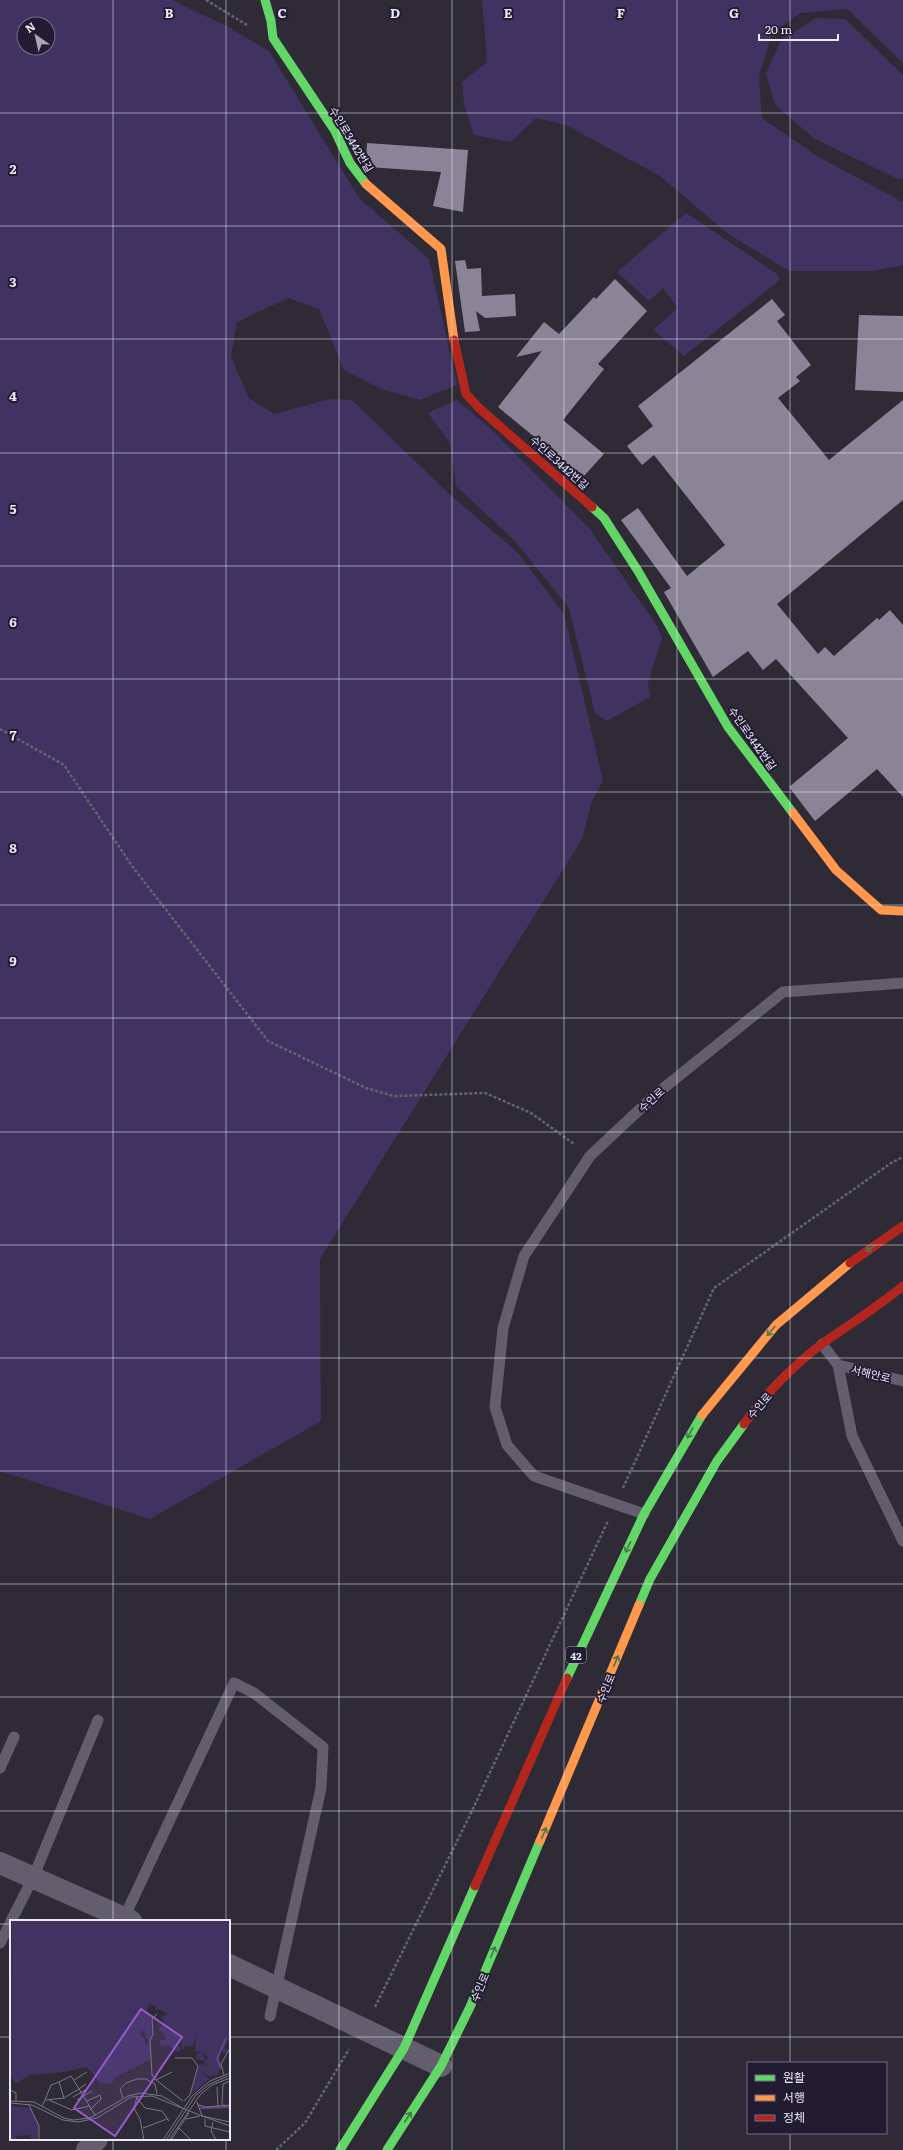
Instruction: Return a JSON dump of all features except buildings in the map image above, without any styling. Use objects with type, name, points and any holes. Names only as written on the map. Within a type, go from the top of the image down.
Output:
[{"type":"main road","name":"수인로3442번길","points":[[266,0],[272,21],[273,38],[335,131],[350,163],[364,182],[441,249],[454,342],[466,394],[479,408],[604,518],[638,571],[728,727],[836,870],[881,910],[903,911]]},
{"type":"main road","name":"42","points":[[340,2150],[404,2048],[585,1636],[644,1514],[697,1421],[776,1325],[854,1259],[903,1226]]},
{"type":"main road","name":"수인로","points":[[387,2150],[442,2066],[470,2008],[650,1579],[718,1461],[752,1412],[781,1381],[822,1344],[880,1305],[903,1286]]},
{"type":"street","points":[[0,1863],[128,1920]]},
{"type":"street","points":[[230,1965],[442,2066]]},
{"type":"street","points":[[87,2150],[96,2140]]},
{"type":"lane","name":"수인로","points":[[644,1514],[534,1476],[507,1445],[495,1407],[503,1328],[524,1256],[590,1156],[654,1095],[783,992],[903,983]]},
{"type":"lane","points":[[822,1344],[838,1365],[852,1436],[903,1541]]},
{"type":"lane","name":"서해안로","points":[[838,1365],[903,1381]]},
{"type":"lane","points":[[128,1920],[234,1683],[254,1693],[323,1747],[321,1788],[270,2016]]},
{"type":"lane","points":[[12,1920],[34,1878],[98,1720]]},
{"type":"lane","points":[[0,1768],[14,1737]]},
{"type":"lane","points":[[0,1943],[10,1923]]},
{"type":"path","points":[[206,0],[236,20],[273,38]]},
{"type":"path","points":[[0,729],[64,765],[132,866],[268,1041],[366,1088],[394,1096],[485,1093],[531,1113],[590,1156]]},
{"type":"shaded area","points":[[0,0],[172,0],[228,27],[269,51],[359,198],[429,259],[457,385],[420,400],[381,389],[344,370],[319,309],[288,298],[237,322],[231,357],[249,398],[274,414],[330,399],[352,400],[446,491],[518,553],[564,614],[603,781],[592,801],[582,839],[320,1259],[321,1421],[150,1519],[0,1471]]},
{"type":"shaded area","points":[[482,0],[903,0],[903,63],[847,9],[800,13],[772,34],[759,76],[762,118],[817,156],[903,202],[903,265],[873,271],[789,271],[727,233],[660,176],[566,125],[536,118],[511,142],[474,135],[464,104],[462,82],[487,62]]},
{"type":"shaded area","points":[[816,18],[845,19],[903,75],[903,179],[898,179],[815,139],[775,105],[766,74],[781,40]]},
{"type":"shaded area","points":[[686,213],[777,274],[780,280],[684,356],[653,330],[678,308],[663,288],[649,301],[617,272]]},
{"type":"shaded area","points":[[457,400],[493,431],[590,529],[657,626],[662,638],[648,683],[650,697],[607,721],[595,713],[569,608],[515,541],[456,486],[450,443],[428,413]]},
{"type":"traffic: fast","points":[[265,0],[271,21],[273,38],[335,131],[350,163],[366,184]]},
{"type":"traffic: fast","points":[[592,507],[604,518],[638,571],[728,727],[793,813]]},
{"type":"traffic: fast","points":[[567,1678],[644,1514],[702,1415]]},
{"type":"traffic: fast","points":[[639,1605],[650,1579],[717,1461],[744,1424]]},
{"type":"traffic: fast","points":[[387,2150],[441,2066],[470,2007],[540,1841]]},
{"type":"traffic: fast","points":[[340,2150],[404,2048],[475,1886]]},
{"type":"traffic: slow","points":[[366,184],[441,249],[454,340]]},
{"type":"traffic: slow","points":[[793,813],[836,870],[881,910],[903,911]]},
{"type":"traffic: slow","points":[[702,1415],[776,1325],[850,1263]]},
{"type":"traffic: slow","points":[[540,1841],[639,1605]]},
{"type":"traffic: jam","points":[[454,340],[466,394],[479,408],[592,507]]},
{"type":"traffic: jam","points":[[850,1263],[903,1226]]},
{"type":"traffic: jam","points":[[744,1424],[770,1391],[802,1360],[823,1343],[903,1286]]},
{"type":"traffic: jam","points":[[475,1886],[567,1678]]}]
